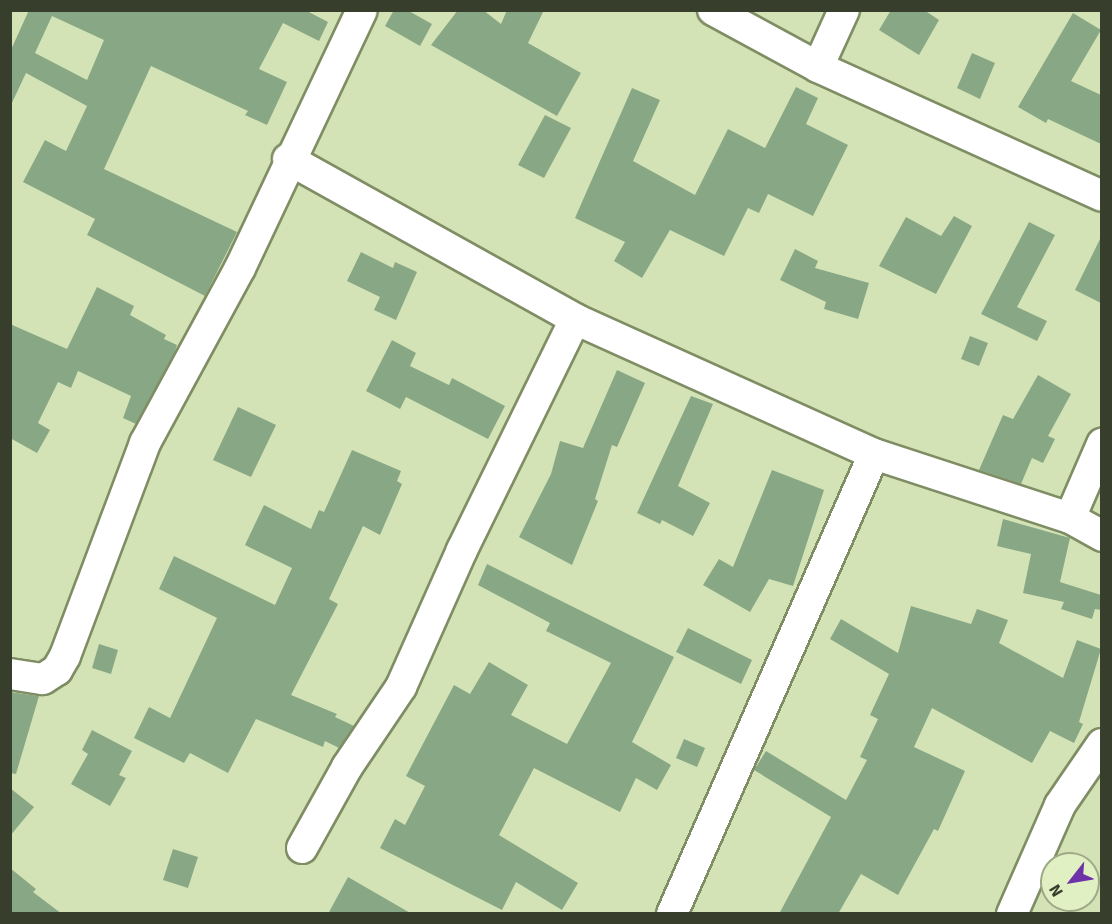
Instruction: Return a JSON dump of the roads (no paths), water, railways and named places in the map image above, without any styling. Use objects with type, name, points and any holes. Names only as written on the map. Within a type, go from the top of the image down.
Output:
[{"type":"street","points":[[10,674],[43,679],[57,670],[65,657],[145,443],[240,268],[288,159],[362,10]]},
{"type":"street","points":[[713,10],[818,67],[1101,196]]},
{"type":"street","points":[[818,67],[844,10]]},
{"type":"street","points":[[288,159],[575,319],[874,454],[1070,518],[1101,536]]},
{"type":"street","points":[[302,848],[347,767],[400,687],[462,550],[575,319]]},
{"type":"street","points":[[1070,518],[1101,444]]},
{"type":"street","points":[[672,914],[874,454]]},
{"type":"street","points":[[1012,914],[1060,805],[1101,744]]}]
